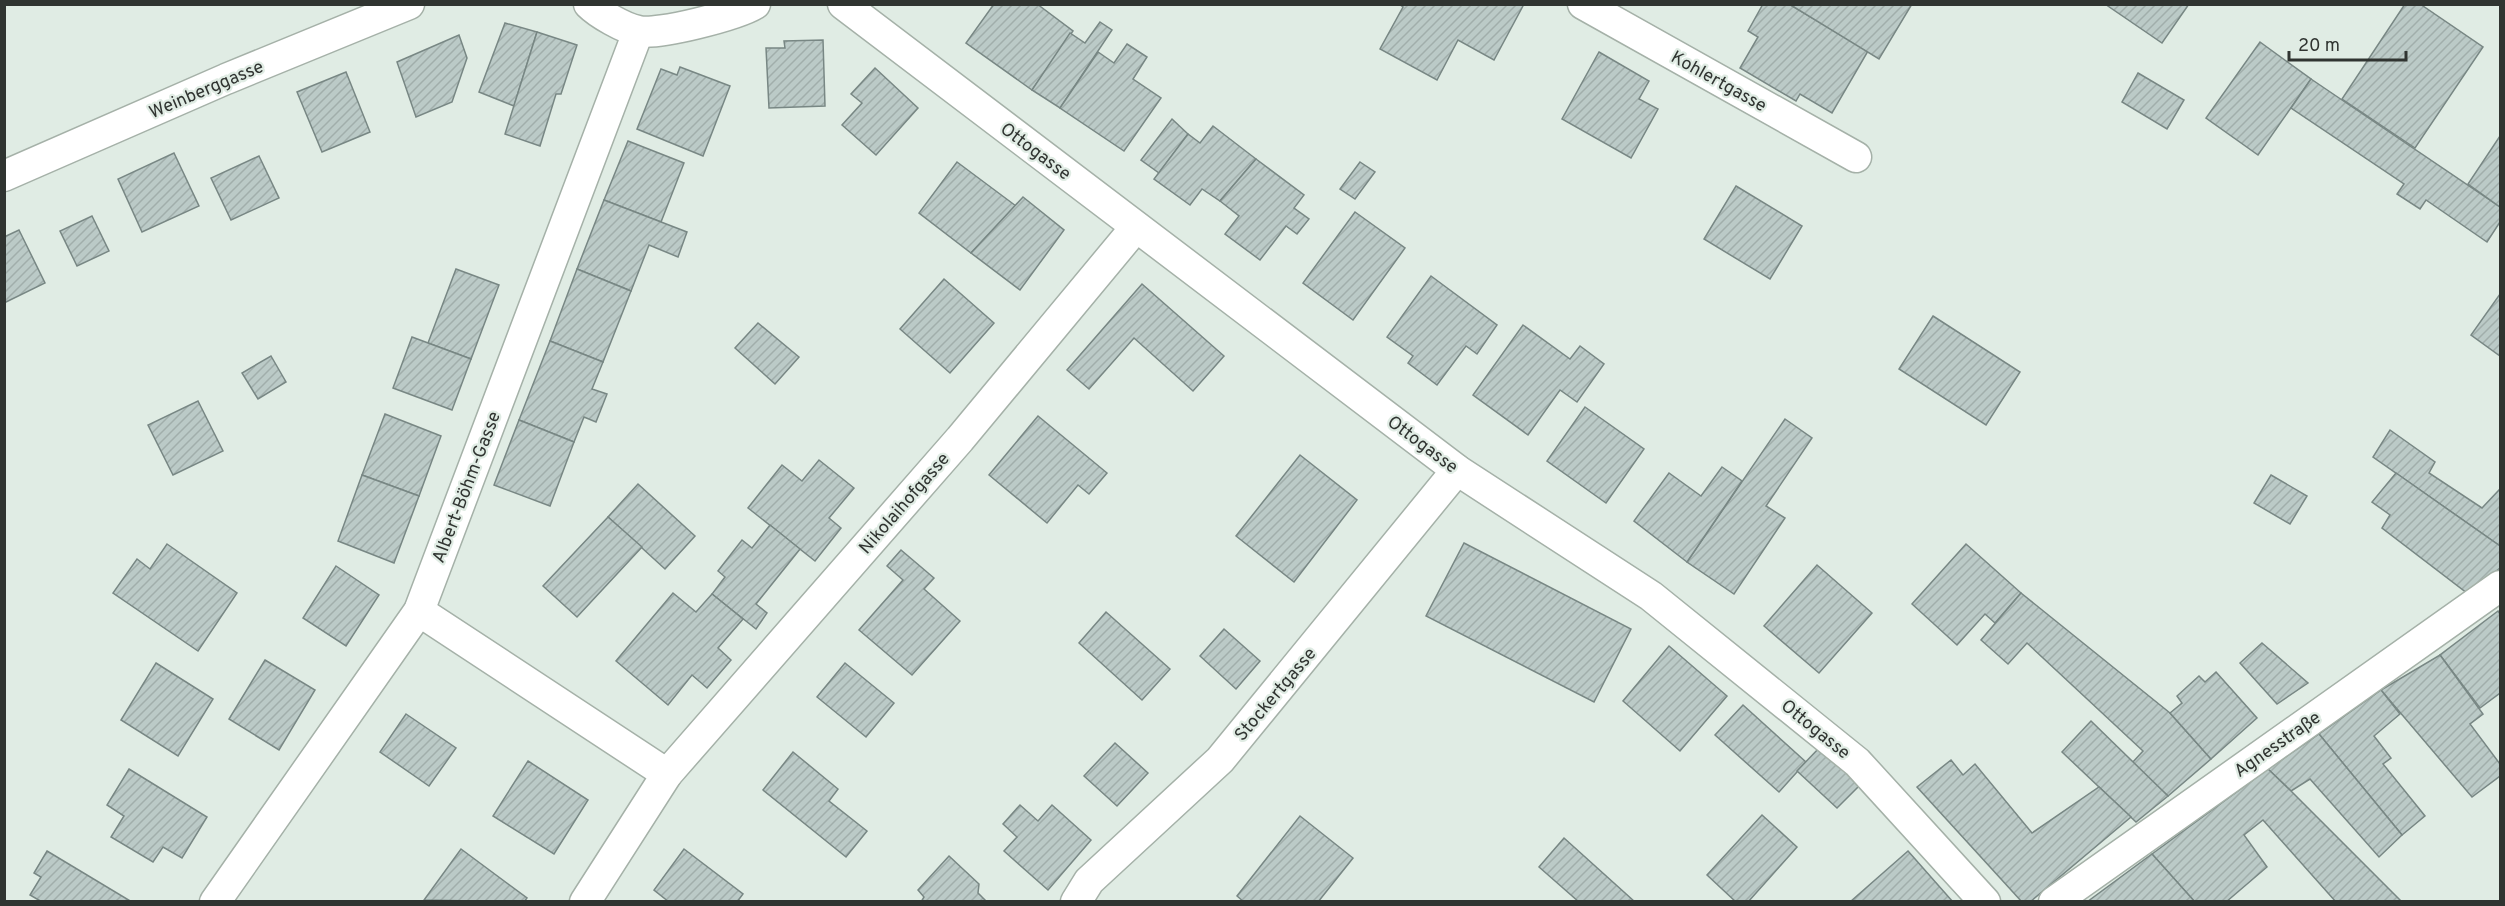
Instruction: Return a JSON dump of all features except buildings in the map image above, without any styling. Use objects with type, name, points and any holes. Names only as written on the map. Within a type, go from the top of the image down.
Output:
[{"type":"street","name":"Weinberggasse","points":[[4,176],[226,79],[409,4]]},
{"type":"street","points":[[589,4],[596,11],[639,32],[690,26],[755,4]]},
{"type":"street","name":"Ottogasse","points":[[843,4],[1457,470],[1651,596],[1857,762],[1985,902]]},
{"type":"street","name":"Kohlertgasse","points":[[1583,4],[1856,157]]},
{"type":"street","name":"Albert-Böhm-Gasse","points":[[215,902],[419,611],[639,32]]},
{"type":"street","name":"Nikolaihofgasse","points":[[585,902],[667,774],[960,439],[1136,227]]},
{"type":"street","name":"Stockertgasse","points":[[1076,902],[1089,881],[1220,760],[1457,470]]},
{"type":"street","name":"Agnesstraße","points":[[2054,902],[2500,586]]},
{"type":"street","points":[[419,611],[667,774]]}]
